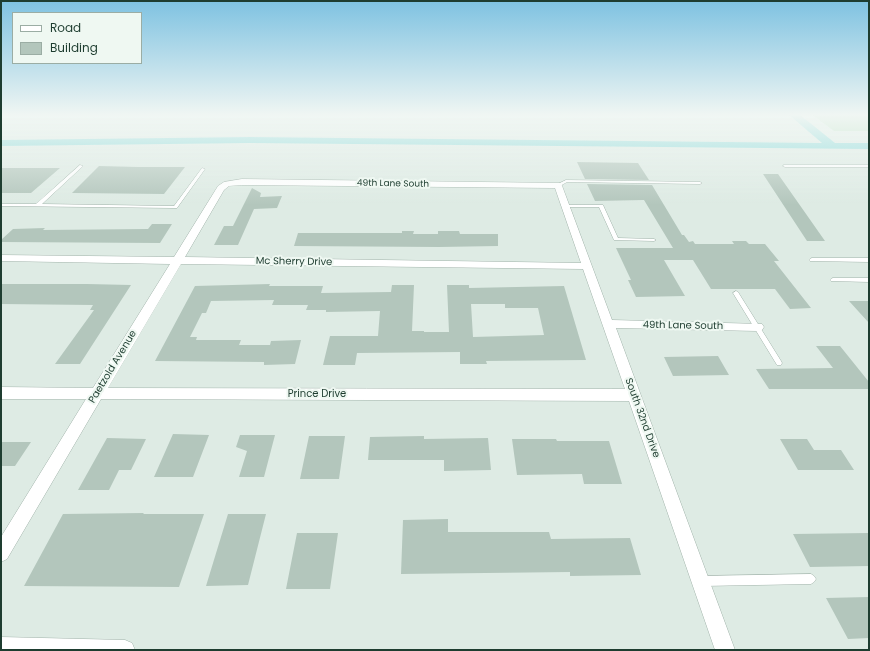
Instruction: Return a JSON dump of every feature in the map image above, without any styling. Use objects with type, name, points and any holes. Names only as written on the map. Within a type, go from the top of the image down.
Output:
[{"type":"street","name":"49th Lane South","points":[[228,184],[250,182],[558,185]]},
{"type":"street","name":"Paetzold Avenue","points":[[1,552],[176,261],[222,188],[228,184]]},
{"type":"street","name":"South 32nd Drive","points":[[558,185],[725,650]]},
{"type":"street","name":"Mc Sherry Drive","points":[[1,258],[588,266]]},
{"type":"street","name":"49th Lane South","points":[[608,324],[758,327]]},
{"type":"street","name":"Prince Drive","points":[[1,393],[634,395]]},
{"type":"street","points":[[1,647],[125,650]]},
{"type":"lane","points":[[37,206],[81,166]]},
{"type":"lane","points":[[785,166],[869,166]]},
{"type":"lane","points":[[1,205],[175,207],[204,169]]},
{"type":"lane","points":[[558,185],[566,181],[700,183]]},
{"type":"lane","points":[[566,206],[601,206],[616,240],[654,240]]},
{"type":"lane","points":[[812,260],[869,260]]},
{"type":"lane","points":[[833,280],[869,280]]},
{"type":"lane","points":[[736,293],[779,362]]},
{"type":"lane","points":[[700,581],[811,579]]},
{"type":"building","points":[[577,162],[638,163],[649,180],[585,179]]},
{"type":"building","points":[[99,166],[185,167],[164,194],[72,193]]},
{"type":"building","points":[[1,168],[60,168],[31,193],[1,193]]},
{"type":"building","points":[[763,174],[778,174],[825,241],[807,241]]},
{"type":"building","points":[[587,184],[652,185],[682,235],[684,235],[689,242],[693,241],[695,244],[734,244],[732,241],[746,241],[749,244],[765,244],[779,261],[774,261],[811,308],[790,309],[775,289],[711,289],[693,260],[664,260],[685,296],[636,297],[628,280],[631,280],[616,248],[673,248],[644,200],[595,201]]},
{"type":"building","points":[[252,188],[261,193],[260,197],[282,196],[277,208],[254,209],[238,245],[214,245],[224,226],[233,226]]},
{"type":"building","points":[[152,224],[172,224],[160,243],[1,242],[1,240],[13,229],[148,229]]},
{"type":"building","points":[[402,231],[414,231],[413,234],[438,234],[438,231],[459,231],[460,234],[498,234],[498,246],[294,246],[298,233],[402,233]]},
{"type":"building","points":[[1,284],[131,285],[80,364],[55,364],[94,310],[90,310],[93,305],[1,304]]},
{"type":"building","points":[[270,284],[269,286],[323,286],[321,293],[391,292],[392,285],[414,285],[412,331],[449,332],[447,285],[469,285],[469,288],[564,286],[586,360],[486,361],[487,364],[460,364],[460,352],[357,353],[355,365],[323,365],[330,336],[378,336],[380,311],[326,312],[326,310],[306,310],[308,305],[272,305],[274,300],[211,301],[206,313],[202,313],[190,337],[197,337],[196,340],[241,340],[239,345],[270,345],[271,341],[301,340],[295,364],[264,365],[264,362],[155,361],[195,286]],"holes":[[[471,304],[505,304],[505,308],[538,308],[544,335],[473,337]]]},
{"type":"building","points":[[849,301],[869,301],[869,323]]},
{"type":"building","points":[[816,346],[840,346],[869,382],[869,389],[769,389],[756,369],[833,368]]},
{"type":"building","points":[[718,356],[729,375],[673,376],[664,357]]},
{"type":"building","points":[[173,434],[209,435],[193,477],[154,477]]},
{"type":"building","points":[[240,435],[275,435],[264,477],[239,477],[247,451],[236,447]]},
{"type":"building","points":[[309,436],[345,436],[339,479],[300,479]]},
{"type":"building","points":[[424,436],[424,439],[488,438],[491,470],[444,471],[444,460],[368,460],[370,437]]},
{"type":"building","points":[[107,438],[146,439],[131,470],[119,470],[109,490],[78,490]]},
{"type":"building","points":[[512,439],[609,441],[622,484],[584,484],[582,474],[517,475]]},
{"type":"building","points":[[780,439],[807,439],[814,450],[841,450],[854,470],[798,470]]},
{"type":"building","points":[[1,442],[31,442],[15,466],[1,466]]},
{"type":"building","points":[[144,513],[143,514],[204,514],[179,587],[24,586],[63,514]]},
{"type":"building","points":[[228,514],[266,514],[248,585],[206,586]]},
{"type":"building","points":[[448,519],[448,532],[549,532],[551,539],[630,538],[641,575],[570,576],[570,572],[401,574],[403,520]]},
{"type":"building","points":[[297,533],[338,533],[330,589],[286,589]]},
{"type":"building","points":[[869,533],[869,566],[810,567],[793,534]]},
{"type":"building","points":[[869,597],[869,638],[848,639],[826,598]]},
{"type":"waterway","points":[[702,144],[833,146]]},
{"type":"waterway","points":[[833,146],[869,146]]}]
